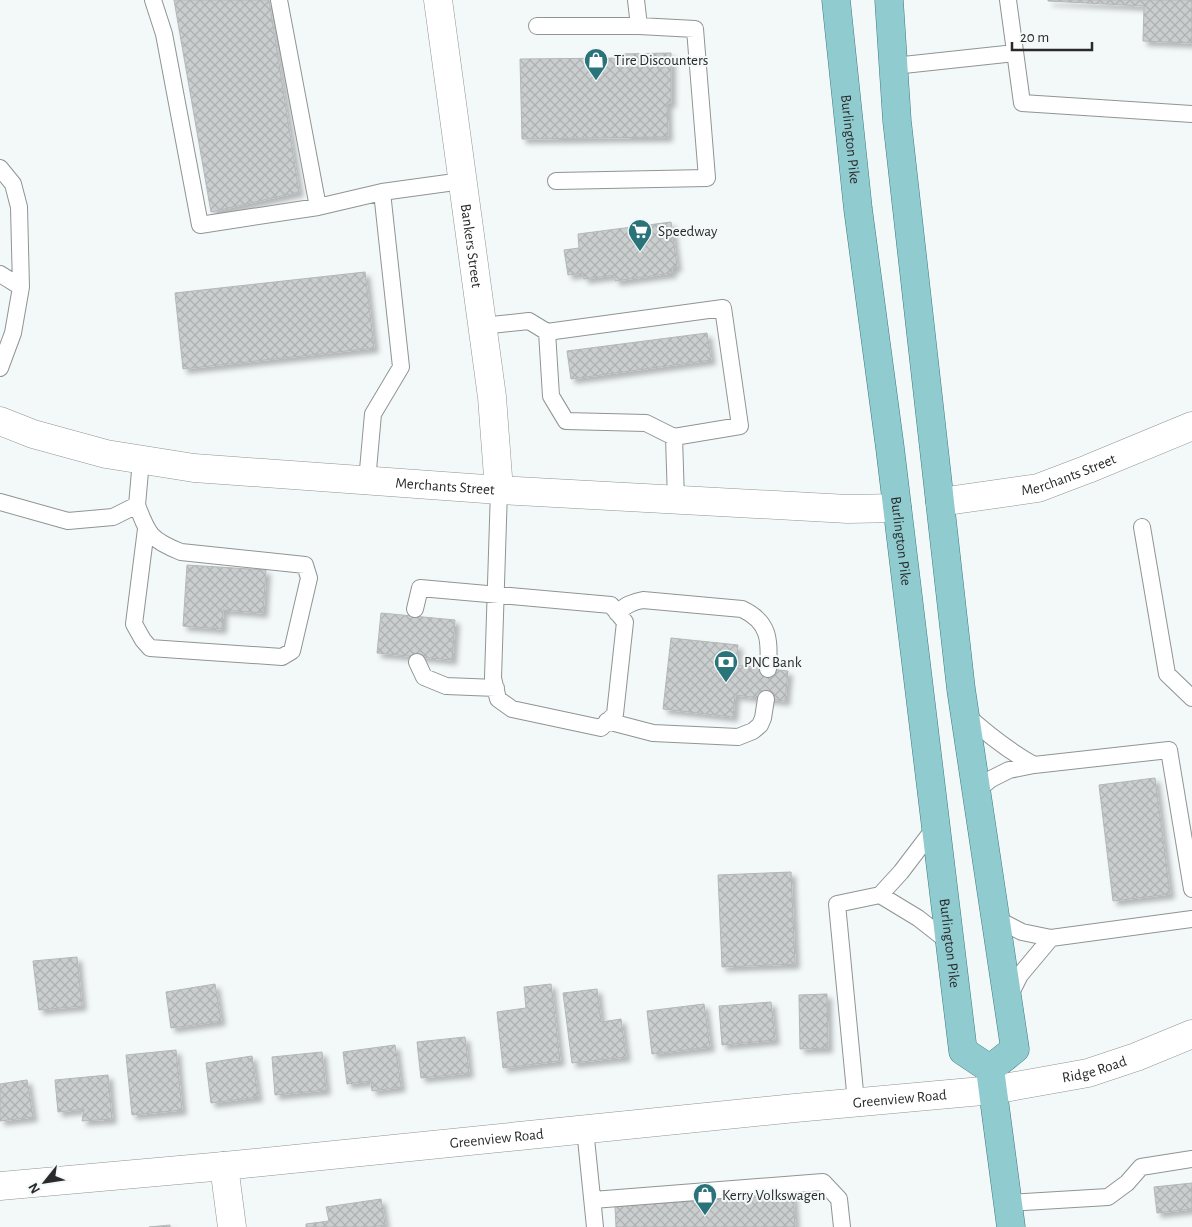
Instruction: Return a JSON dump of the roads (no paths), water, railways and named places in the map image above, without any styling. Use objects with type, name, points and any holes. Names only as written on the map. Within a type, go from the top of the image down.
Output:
[{"type":"main road","name":"Burlington Pike","points":[[836,0],[858,209],[897,508],[963,1051],[991,1080]]},
{"type":"main road","points":[[889,0],[897,120],[964,713],[1015,1049],[991,1080],[1009,1215]]},
{"type":"street","name":"Bankers Street","points":[[438,0],[492,397],[499,490]]},
{"type":"street","name":"Merchants Street","points":[[0,421],[33,434],[106,454],[194,468],[499,490],[848,509],[897,508]]},
{"type":"street","name":"Merchants Street","points":[[940,502],[1038,488],[1088,470],[1192,426]]},
{"type":"street","name":"Ridge Road","points":[[991,1080],[1088,1074],[1192,1034]]},
{"type":"street","name":"Greenview Road","points":[[0,1186],[224,1166],[856,1102],[991,1080]]},
{"type":"street","points":[[224,1166],[232,1227]]},
{"type":"lane","points":[[153,0],[164,34],[200,225],[318,206],[382,192],[462,181]]},
{"type":"lane","points":[[279,0],[318,206]]},
{"type":"lane","points":[[636,0],[639,26]]},
{"type":"lane","points":[[1008,0],[1022,103],[1192,114]]},
{"type":"lane","points":[[537,26],[639,26],[695,29],[707,178],[556,181]]},
{"type":"lane","points":[[894,66],[1015,53]]},
{"type":"lane","points":[[0,168],[14,184],[20,207],[21,287],[13,333],[0,368]]},
{"type":"lane","points":[[367,481],[373,414],[401,367],[382,192]]},
{"type":"lane","points":[[0,274],[21,287]]},
{"type":"lane","points":[[482,326],[529,321],[547,332],[723,308],[740,426],[674,437],[646,423],[566,422],[551,396],[547,332]]},
{"type":"lane","points":[[674,437],[676,500]]},
{"type":"lane","points":[[141,460],[137,506],[146,529],[162,544],[181,552],[305,565],[309,578],[292,651],[282,657],[150,648],[134,624],[146,529]]},
{"type":"lane","points":[[415,609],[420,588],[495,596],[611,605],[625,622],[614,714],[601,728],[512,709],[498,699],[493,678],[495,596],[499,490]]},
{"type":"lane","points":[[0,502],[68,521],[113,517],[137,506]]},
{"type":"lane","points":[[1142,527],[1167,674],[1192,698]]},
{"type":"lane","points":[[617,613],[632,602],[644,600],[742,609],[751,613],[760,621],[766,632],[770,648],[768,669]]},
{"type":"lane","points":[[417,662],[424,677],[446,686],[496,688]]},
{"type":"lane","points":[[607,721],[653,733],[738,737],[760,726],[766,698]]},
{"type":"lane","points":[[964,713],[995,741],[1034,765]]},
{"type":"lane","points":[[976,792],[991,779],[1010,770],[1034,765],[1169,750],[1192,889]]},
{"type":"lane","points":[[856,1102],[837,904],[880,895],[901,872],[936,826]]},
{"type":"lane","points":[[880,895],[918,918],[950,943]]},
{"type":"lane","points":[[995,918],[1022,932],[1050,938],[1192,918]]},
{"type":"lane","points":[[1007,1000],[1020,975],[1050,938]]},
{"type":"lane","points":[[585,1129],[595,1227]]},
{"type":"lane","points":[[1009,1215],[1108,1197],[1127,1183],[1140,1167],[1192,1160]]},
{"type":"lane","points":[[593,1200],[823,1182],[839,1198],[842,1227]]},
{"type":"place","name":"Tire Discounters","points":[[596,81]]},
{"type":"place","name":"Speedway","points":[[640,252]]},
{"type":"place","name":"PNC Bank","points":[[726,683]]},
{"type":"place","name":"Kerry Volkswagen","points":[[705,1216]]}]
